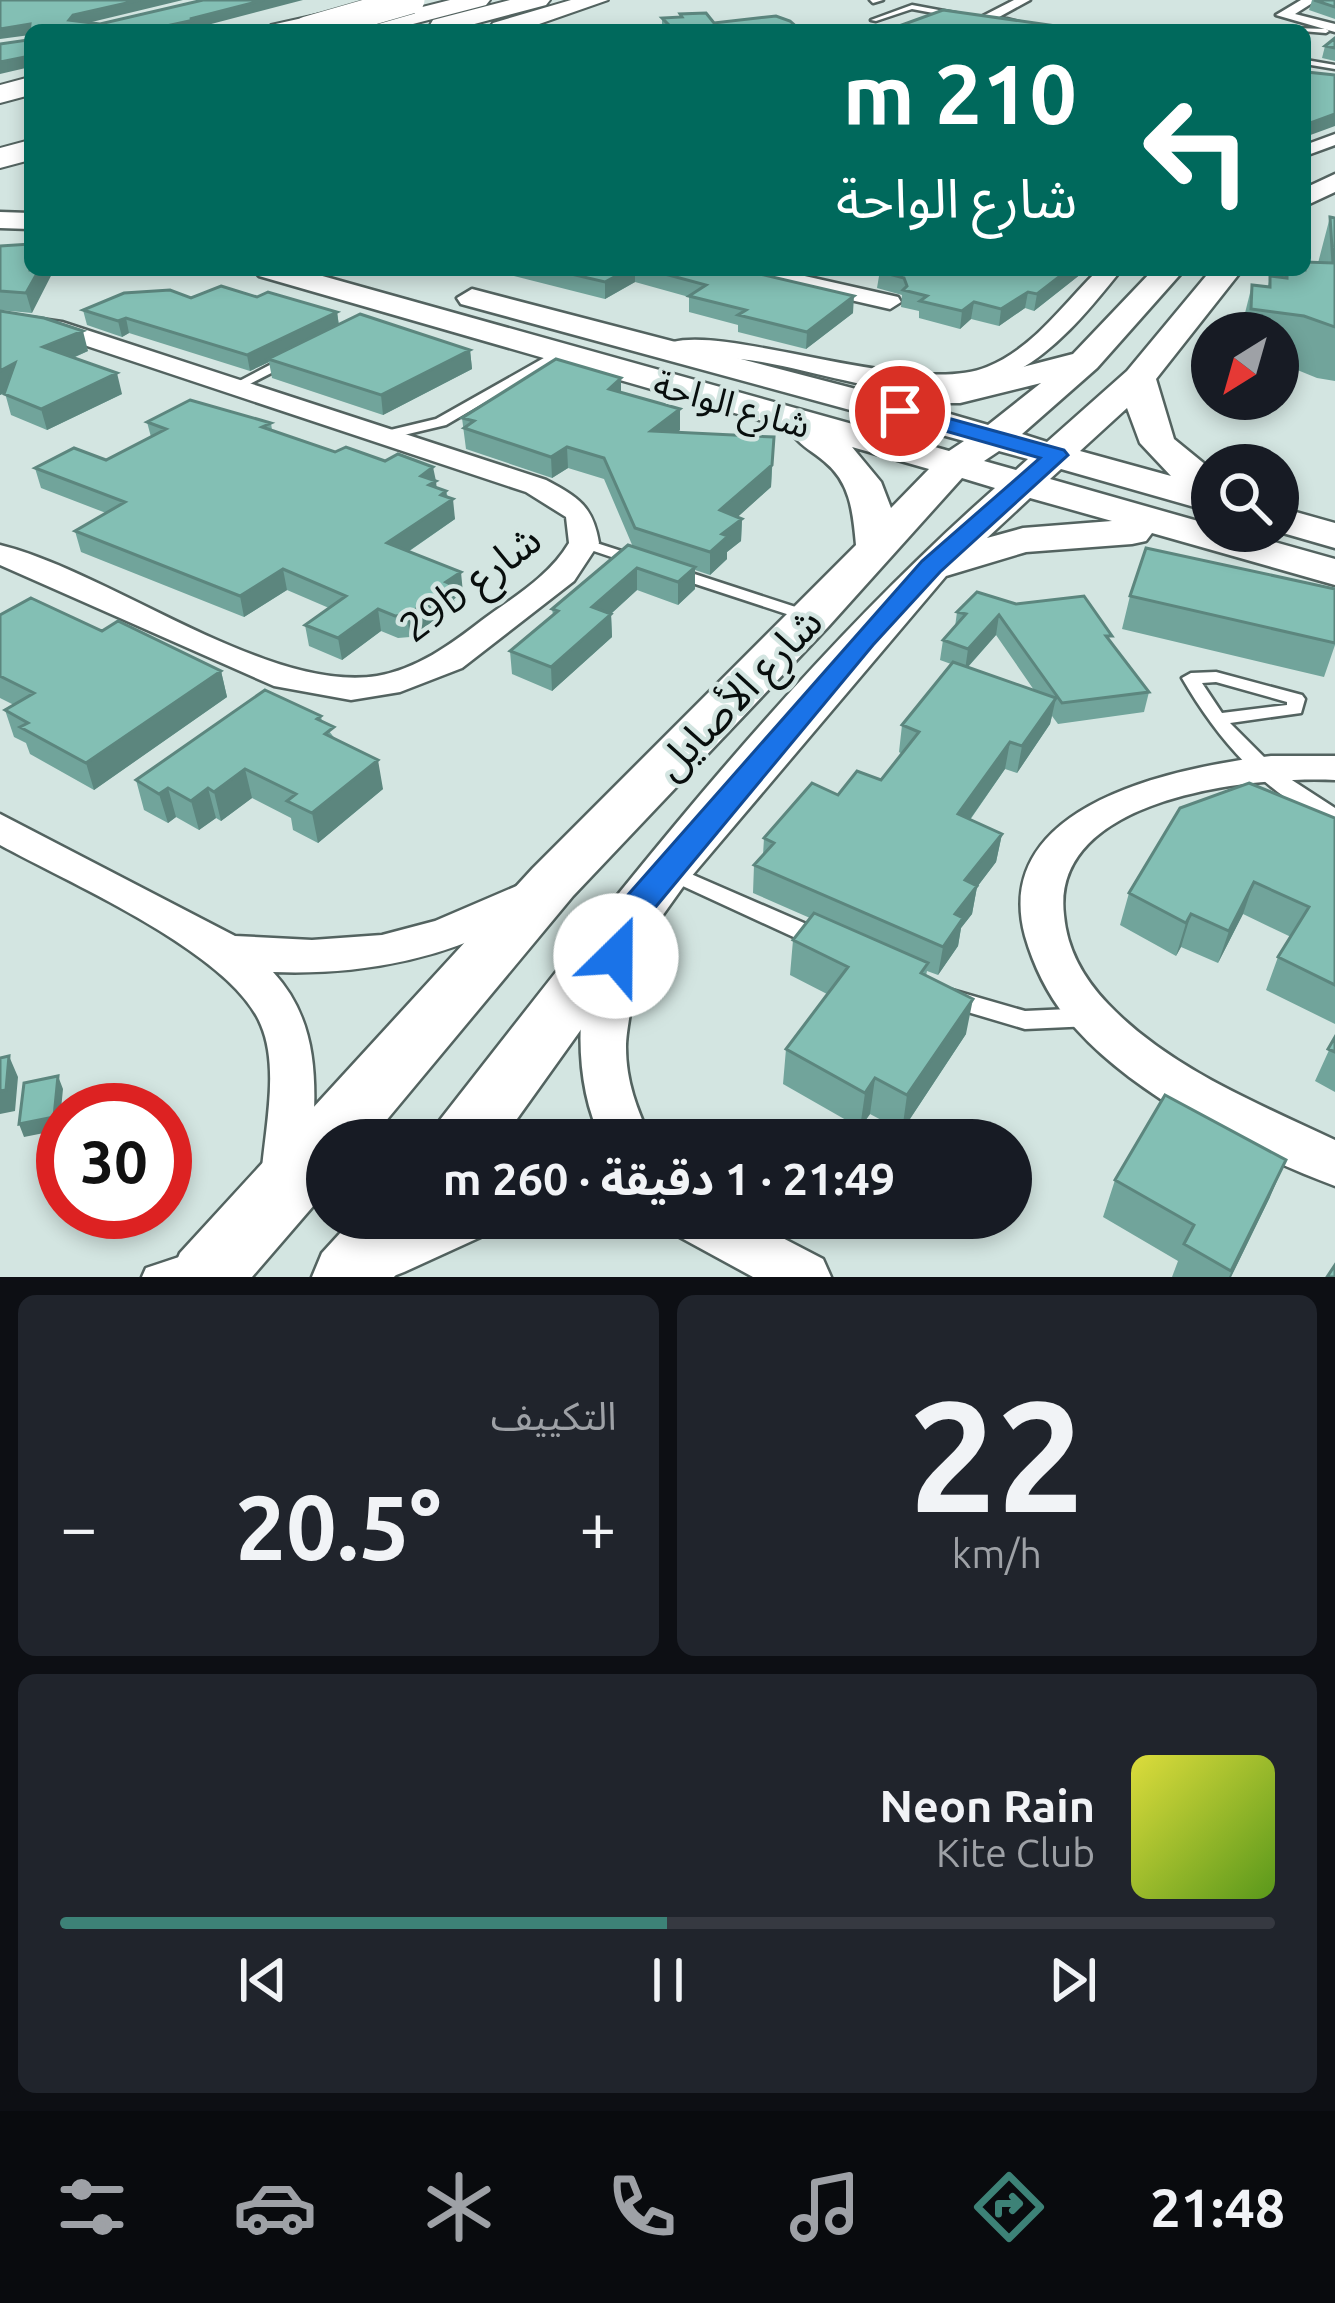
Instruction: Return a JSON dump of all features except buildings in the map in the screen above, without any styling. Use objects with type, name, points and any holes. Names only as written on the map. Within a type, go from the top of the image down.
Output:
[{"type":"highway","points":[[328,24],[411,0]]},
{"type":"highway","points":[[309,24],[423,0]]},
{"type":"highway","points":[[284,24],[366,9],[478,0]]},
{"type":"highway","points":[[447,24],[538,0]]},
{"type":"highway","points":[[490,24],[570,0]]},
{"type":"highway","points":[[516,24],[596,0]]},
{"type":"main road","name":"شارع الواحة","points":[[286,276],[386,312],[731,402],[973,452],[1191,513]]},
{"type":"main road","name":"شارع الواحة","points":[[388,276],[764,374],[973,452]]},
{"type":"main road","name":"شارع الأصايل","points":[[347,1119],[553,883],[877,548],[973,452],[1085,361],[1163,276]]},
{"type":"main road","name":"شارع الأصايل","points":[[480,1119],[666,870],[931,567],[1139,378],[1222,276]]},
{"type":"main road","points":[[764,374],[872,392],[960,393],[1085,361]]},
{"type":"main road","points":[[603,367],[662,370],[1037,470]]},
{"type":"main road","points":[[1139,378],[1145,423],[1160,448],[1191,471]]},
{"type":"main road","points":[[731,402],[786,423],[843,456],[868,486],[877,548]]},
{"type":"main road","points":[[931,567],[1023,541],[1191,520]]},
{"type":"main road","name":"شارع الواحة","points":[[1289,552],[1335,572]]},
{"type":"main road","name":"شارع الأصايل","points":[[216,1265],[306,1166]]},
{"type":"street","points":[[1010,24],[989,20],[988,13],[1024,0]]},
{"type":"street","points":[[1310,0],[1283,15],[1330,29]]},
{"type":"street","points":[[807,276],[890,302]]},
{"type":"street","points":[[670,349],[749,353],[876,380],[960,379],[1025,356],[1104,276]]},
{"type":"street","name":"29b شارع","points":[[0,320],[54,327],[555,494],[580,516],[584,543],[563,574],[450,661],[422,676],[351,689],[286,679],[0,554]]},
{"type":"street","points":[[1335,767],[1267,770],[1172,788],[1103,814],[1072,835],[1051,863],[1041,896],[1043,935],[1060,976],[1092,1017],[1126,1048],[1183,1085],[1335,1165]]},
{"type":"street","points":[[0,828],[228,952],[267,995],[284,1024],[306,1121]]},
{"type":"street","points":[[228,952],[314,960],[397,951],[474,925],[553,883]]},
{"type":"street","points":[[616,1119],[602,1072],[603,1021],[623,923]]},
{"type":"street","points":[[368,1254],[409,1239]]},
{"type":"street","points":[[735,1239],[804,1277]]},
{"type":"lane","points":[[874,20],[912,7],[989,20]]},
{"type":"lane","points":[[383,435],[441,422],[558,354]]},
{"type":"lane","points":[[234,387],[295,357]]},
{"type":"lane","points":[[432,452],[429,439],[441,422]]},
{"type":"lane","points":[[584,543],[646,563]]},
{"type":"lane","points":[[667,570],[812,618]]},
{"type":"lane","points":[[1219,719],[1295,709],[1299,704],[1223,679],[1193,676],[1191,680],[1219,719],[1267,770],[1299,798],[1335,816]]},
{"type":"lane","points":[[666,870],[832,945]]},
{"type":"lane","points":[[936,992],[990,1013],[1025,1020],[1092,1017]]},
{"type":"lane","points":[[155,1277],[216,1265]]},
{"type":"route","points":[[616,956],[623,923],[863,640],[931,567],[1017,485],[1056,455],[900,411]]}]
